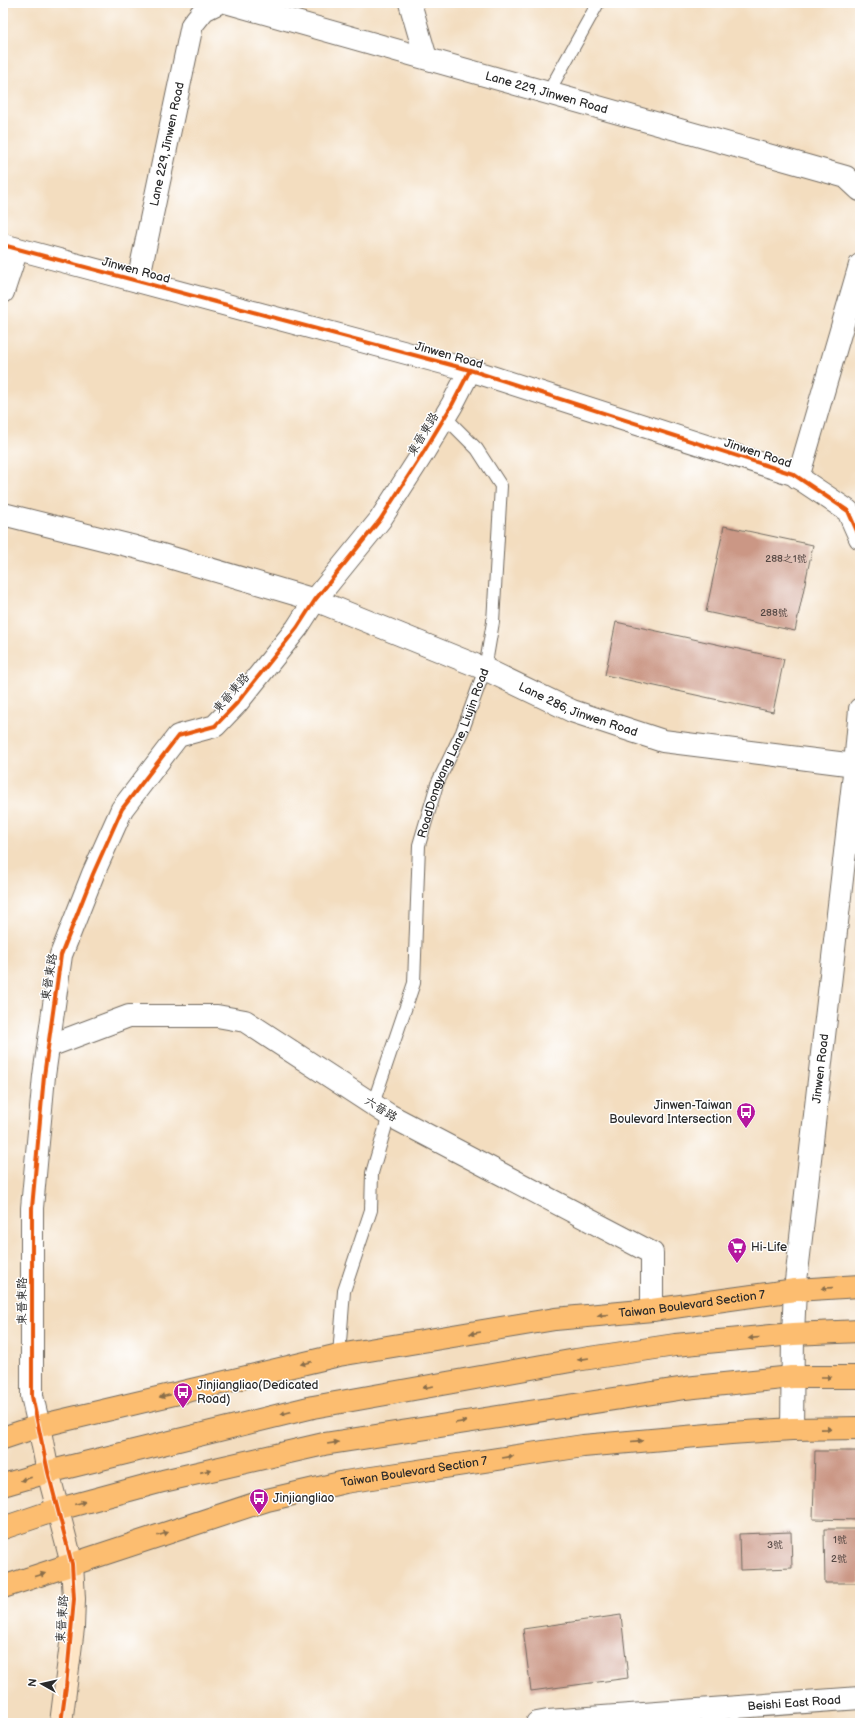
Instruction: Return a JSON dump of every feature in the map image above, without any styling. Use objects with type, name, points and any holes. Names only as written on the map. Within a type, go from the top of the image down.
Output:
[{"type":"main road","name":"Taiwan Boulevard Section 7","points":[[3,1438],[39,1426],[339,1355],[556,1319],[652,1310],[795,1290],[860,1286]]},
{"type":"main road","points":[[3,1485],[48,1472],[313,1407],[568,1362],[660,1348],[793,1334],[860,1331]]},
{"type":"main road","points":[[3,1528],[59,1509],[163,1481],[324,1444],[685,1388],[792,1377],[860,1377]]},
{"type":"main road","name":"Taiwan Boulevard Section 7","points":[[3,1587],[267,1500],[345,1482],[584,1446],[792,1429],[860,1428]]},
{"type":"street","name":"Lane 229, Jinwen Road","points":[[229,3],[846,177],[860,190]]},
{"type":"street","points":[[410,3],[426,58]]},
{"type":"street","name":"Lane 229, Jinwen Road","points":[[138,281],[192,25],[207,5]]},
{"type":"street","points":[[3,292],[10,247]]},
{"type":"street","name":"Jinwen Road","points":[[10,247],[470,370],[793,474],[848,511],[860,538]]},
{"type":"street","points":[[798,478],[860,265]]},
{"type":"street","name":"東晉東路","points":[[61,1723],[74,1599],[72,1564],[59,1509],[48,1472],[32,1396],[32,1208],[44,1076],[61,955],[122,809],[178,736],[215,726],[237,703],[297,628],[315,600],[380,520],[445,417],[470,370]]},
{"type":"street","name":"Lane 286, Jinwen Road","points":[[3,514],[134,547],[315,600],[485,669],[572,711],[663,740],[855,766]]},
{"type":"street","name":"Jinwen Road","points":[[792,1429],[795,1290],[855,766],[860,709]]},
{"type":"street","name":"六晉路","points":[[49,1046],[130,1016],[217,1016],[245,1021],[381,1110],[652,1253],[652,1310]]},
{"type":"street","name":"Beishi East Road","points":[[537,1723],[548,1721],[674,1718],[860,1698]]},
{"type":"lane","points":[[548,93],[598,3]]},
{"type":"lane","name":"RoadDongyang Lane, Liujin Road","points":[[339,1355],[344,1291],[371,1210],[372,1173],[381,1110],[414,983],[419,845],[437,784],[462,732],[485,669],[493,622],[501,486],[477,449],[445,417]]},
{"type":"building","points":[[724,526],[813,545],[795,631],[706,612]]},
{"type":"building","points":[[616,622],[784,659],[773,712],[605,675]]},
{"type":"building","points":[[815,1451],[860,1451],[860,1520],[813,1519]]},
{"type":"building","points":[[824,1529],[860,1529],[860,1583],[825,1583]]},
{"type":"building","points":[[791,1532],[792,1568],[740,1570],[739,1534]]},
{"type":"building","points":[[621,1615],[628,1678],[531,1691],[523,1629]]},
{"type":"cycle path","points":[[3,245],[470,370],[793,474],[848,511],[860,538]]},
{"type":"cycle path","points":[[61,1723],[66,1687],[74,1599],[72,1564],[48,1472],[32,1396],[32,1208],[44,1076],[61,955],[93,874],[122,809],[178,736],[215,726],[237,703],[297,628],[315,600],[380,520],[452,405],[470,370]]},
{"type":"place","name":"Jinwen-Taiwan Boulevard Intersection","points":[[746,1129]]},
{"type":"place","name":"Hi-Life","points":[[737,1264]]},
{"type":"place","name":"Jinjiangliao(Dedicated Road)","points":[[183,1409]]},
{"type":"place","name":"Jinjiangliao","points":[[259,1515]]}]
